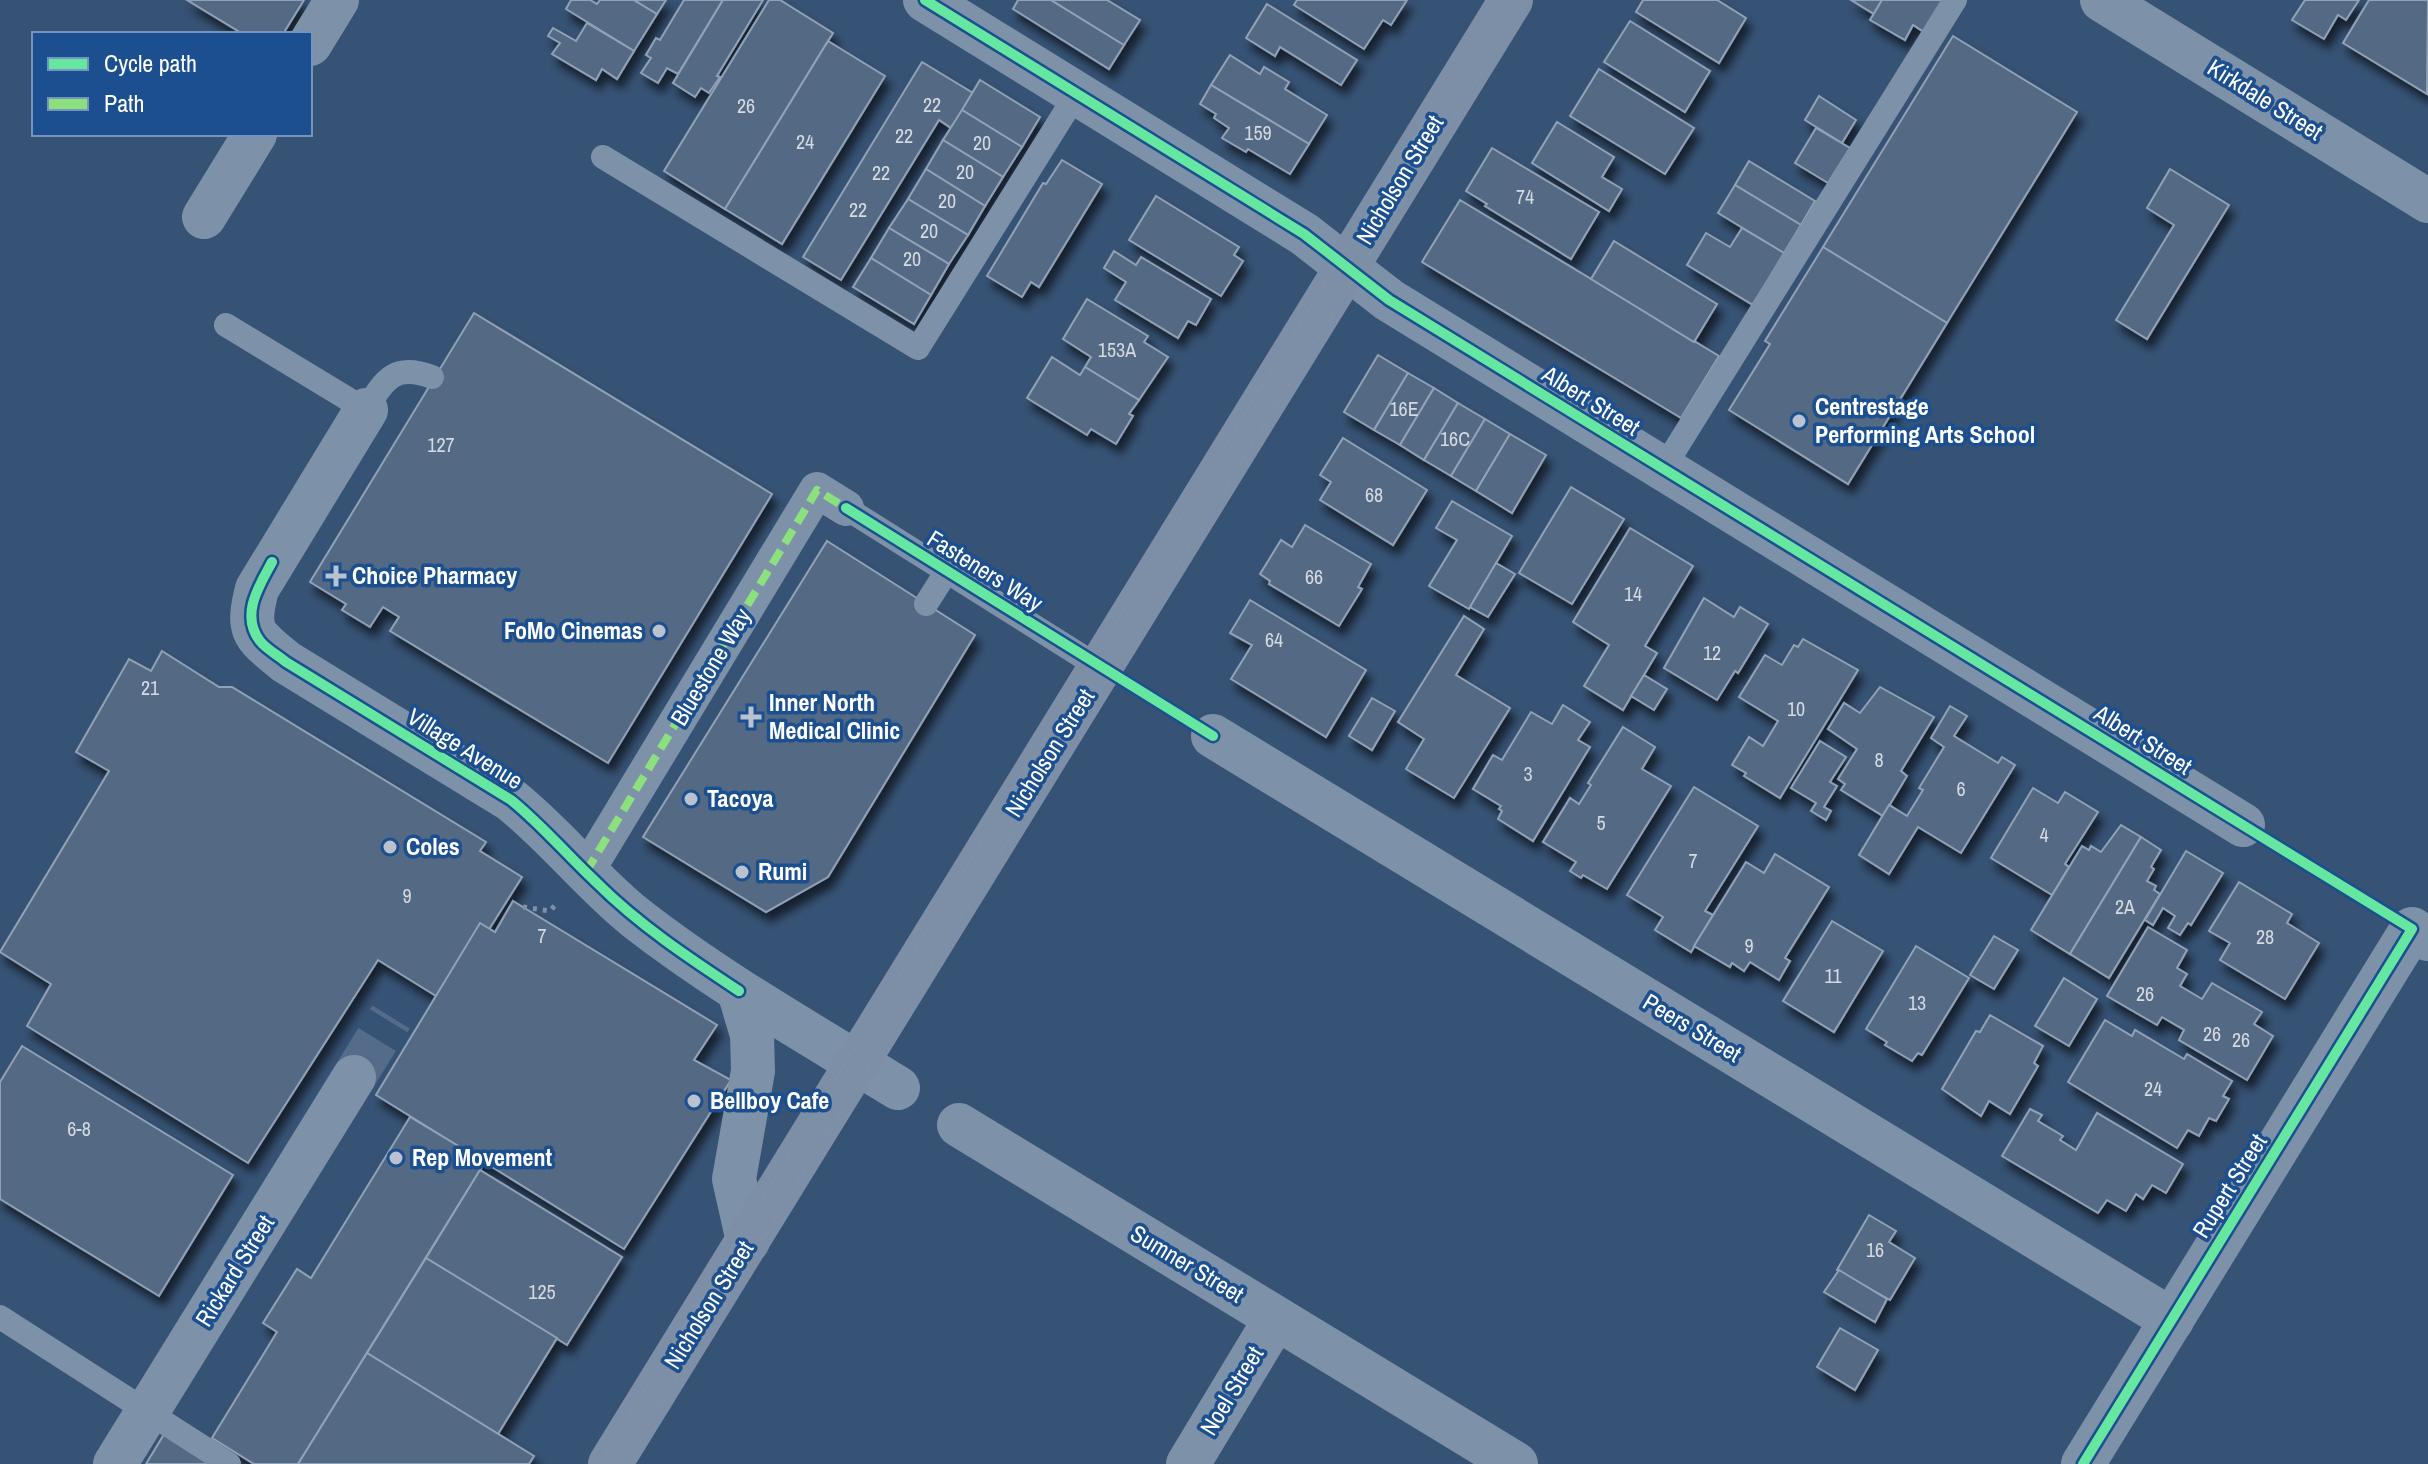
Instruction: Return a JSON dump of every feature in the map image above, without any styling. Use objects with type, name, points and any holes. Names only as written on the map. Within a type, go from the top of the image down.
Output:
[{"type":"main road","name":"Nicholson Street","points":[[610,1464],[1511,0]]},
{"type":"street","points":[[312,41],[337,0]]},
{"type":"street","name":"Kirkdale Street","points":[[2102,0],[2428,201]]},
{"type":"street","name":"Albert Street","points":[[945,5],[1077,93],[1304,234],[1389,300],[2243,825]]},
{"type":"street","points":[[204,217],[254,136]]},
{"type":"street","name":"Village Avenue","points":[[366,410],[257,589],[250,617],[260,641],[286,662],[511,800],[536,820],[632,915],[681,953],[858,1063]]},
{"type":"street","name":"Bluestone Way","points":[[586,872],[817,490],[846,508]]},
{"type":"street","name":"Peers Street","points":[[1213,736],[2172,1320]]},
{"type":"street","name":"Rupert Street","points":[[2083,1464],[2420,934]]},
{"type":"street","points":[[739,991],[752,1035],[753,1071],[734,1179],[748,1241]]},
{"type":"street","points":[[858,1063],[898,1088]]},
{"type":"street","name":"Rickard Street","points":[[115,1464],[354,1077]]},
{"type":"street","name":"Sumner Street","points":[[959,1125],[1516,1464]]},
{"type":"street","name":"Noel Street","points":[[1188,1464],[1276,1318]]},
{"type":"lane","points":[[1663,469],[1955,0]]},
{"type":"lane","points":[[603,157],[918,348],[1077,93]]},
{"type":"lane","points":[[226,325],[366,410],[382,385],[395,373],[415,371],[432,377]]},
{"type":"lane","name":"Fasteners Way","points":[[846,508],[1102,669]]},
{"type":"lane","points":[[926,604],[947,571]]},
{"type":"lane","points":[[0,1317],[229,1464]]},
{"type":"building","points":[[187,0],[304,0],[284,32],[240,32]]},
{"type":"building","points":[[571,0],[590,0],[597,4],[600,0],[634,0],[657,14],[634,51],[566,9]]},
{"type":"building","points":[[634,0],[666,0],[657,14]]},
{"type":"building","points":[[684,0],[723,0],[678,74],[667,68],[658,83],[641,73],[651,58],[646,55],[656,38],[660,40]]},
{"type":"building","points":[[723,0],[763,0],[709,93],[701,88],[695,97],[673,83]]},
{"type":"building","points":[[769,0],[780,0],[833,33],[725,209],[664,171]]},
{"type":"building","points":[[1018,0],[1051,0],[1124,45],[1109,69],[1013,9]]},
{"type":"building","points":[[1051,0],[1107,0],[1140,20],[1124,45]]},
{"type":"building","points":[[1297,0],[1407,0],[1391,25],[1383,20],[1364,49],[1294,5]]},
{"type":"building","points":[[1643,0],[1717,0],[1746,18],[1719,63],[1636,12]]},
{"type":"building","points":[[1851,0],[1882,0],[1874,14]]},
{"type":"building","points":[[1882,0],[1943,0],[1924,32],[1913,25],[1905,40],[1870,20]]},
{"type":"building","points":[[2305,0],[2359,0],[2346,20],[2338,15],[2324,39],[2292,20]]},
{"type":"building","points":[[2369,0],[2428,0],[2427,94],[2343,43]]},
{"type":"building","points":[[1267,4],[1357,60],[1341,85],[1280,47],[1275,56],[1246,38]]},
{"type":"building","points":[[1630,21],[1710,71],[1685,112],[1604,62]]},
{"type":"building","points":[[587,23],[634,51],[617,79],[602,69],[596,80],[552,54],[560,43],[548,36],[553,28],[576,41]]},
{"type":"building","points":[[1953,36],[2077,112],[1947,323],[1823,247]]},
{"type":"building","points":[[828,41],[885,76],[782,244],[725,209]]},
{"type":"building","points":[[1230,55],[1260,74],[1264,67],[1289,82],[1285,89],[1327,115],[1309,144],[1211,85]]},
{"type":"building","points":[[922,62],[973,93],[951,128],[939,120],[841,280],[803,257]]},
{"type":"building","points":[[1599,69],[1694,128],[1665,174],[1570,116]]},
{"type":"building","points":[[980,80],[1040,117],[1022,147],[962,110]]},
{"type":"building","points":[[1211,85],[1309,144],[1290,174],[1248,149],[1246,152],[1222,138],[1229,128],[1214,118],[1216,114],[1200,104]]},
{"type":"building","points":[[1819,96],[1856,120],[1842,143],[1805,120]]},
{"type":"building","points":[[962,110],[1022,147],[1003,177],[943,140]]},
{"type":"building","points":[[1557,122],[1614,157],[1602,177],[1622,189],[1609,211],[1532,163]]},
{"type":"building","points":[[1816,128],[1850,148],[1828,183],[1795,163]]},
{"type":"building","points":[[943,140],[1003,177],[985,206],[926,169]]},
{"type":"building","points":[[1492,148],[1599,212],[1571,259],[1466,191]]},
{"type":"building","points":[[1062,160],[1102,184],[1039,287],[1031,282],[1022,297],[987,276],[1043,183],[1046,184]]},
{"type":"building","points":[[1749,161],[1815,201],[1801,225],[1735,185]]},
{"type":"building","points":[[926,169],[985,206],[968,235],[908,199]]},
{"type":"building","points":[[2170,169],[2229,205],[2147,339],[2116,320],[2174,225],[2147,208]]},
{"type":"building","points":[[1735,185],[1801,225],[1784,253],[1718,213]]},
{"type":"building","points":[[1156,196],[1239,247],[1234,255],[1243,261],[1221,296],[1129,240]]},
{"type":"building","points":[[908,199],[968,235],[949,264],[889,228]]},
{"type":"building","points":[[1460,200],[1719,356],[1681,418],[1422,262]]},
{"type":"building","points":[[889,228],[949,264],[931,295],[871,258]]},
{"type":"building","points":[[1742,228],[1784,253],[1753,305],[1687,265],[1706,233],[1730,247]]},
{"type":"building","points":[[1614,241],[1717,304],[1694,342],[1591,279]]},
{"type":"building","points":[[1823,247],[1947,323],[1848,484],[1729,410],[1770,344],[1765,341]]},
{"type":"building","points":[[1114,251],[1136,265],[1141,257],[1211,299],[1196,325],[1188,321],[1178,338],[1115,300],[1126,282],[1104,268]]},
{"type":"building","points":[[871,258],[931,295],[914,324],[853,287]]},
{"type":"building","points":[[1087,299],[1148,336],[1144,342],[1168,357],[1139,400],[1085,367],[1091,357],[1063,339]]},
{"type":"building","points":[[474,313],[772,494],[608,763],[390,631],[399,617],[383,607],[370,627],[342,610],[346,604],[310,582]]},
{"type":"building","points":[[1378,355],[1408,373],[1374,430],[1344,412]]},
{"type":"building","points":[[1052,357],[1080,375],[1085,367],[1139,400],[1116,444],[1091,429],[1087,435],[1027,398]]},
{"type":"building","points":[[1408,373],[1434,388],[1400,445],[1374,430]]},
{"type":"building","points":[[1434,388],[1458,403],[1424,460],[1400,445]]},
{"type":"building","points":[[1458,403],[1485,419],[1451,476],[1424,460]]},
{"type":"building","points":[[1485,419],[1510,434],[1476,491],[1451,476]]},
{"type":"building","points":[[1510,434],[1546,455],[1512,513],[1476,491]]},
{"type":"building","points":[[1343,438],[1427,490],[1393,545],[1320,500],[1331,482],[1320,475]]},
{"type":"building","points":[[1571,487],[1624,519],[1572,604],[1519,573]]},
{"type":"building","points":[[1452,501],[1512,536],[1469,609],[1429,586],[1457,540],[1436,528]]},
{"type":"building","points":[[1305,525],[1371,564],[1358,587],[1362,589],[1339,626],[1269,584],[1270,581],[1260,574],[1281,540],[1292,547]]},
{"type":"building","points":[[1630,528],[1693,566],[1645,646],[1657,653],[1623,710],[1584,686],[1609,645],[1573,622]]},
{"type":"building","points":[[827,541],[975,635],[828,877],[766,912],[643,837]]},
{"type":"building","points":[[1496,563],[1515,574],[1488,617],[1470,607]]},
{"type":"building","points":[[1704,598],[1734,617],[1740,607],[1768,624],[1717,700],[1664,668]]},
{"type":"building","points":[[1250,600],[1366,670],[1326,737],[1231,679],[1252,645],[1230,633]]},
{"type":"building","points":[[1464,616],[1484,629],[1456,675],[1510,708],[1454,798],[1406,769],[1424,739],[1398,722]]},
{"type":"building","points":[[1803,639],[1858,670],[1780,798],[1732,765],[1749,737],[1763,746],[1778,721],[1739,697],[1765,655],[1782,665],[1794,645],[1798,647]]},
{"type":"building","points":[[162,651],[219,687],[232,687],[486,842],[480,851],[522,877],[444,1001],[378,960],[248,1163],[27,1026],[51,984],[0,952],[109,771],[76,752],[129,659],[151,671]]},
{"type":"building","points":[[1644,675],[1667,689],[1654,710],[1631,696]]},
{"type":"building","points":[[1880,687],[1934,717],[1901,771],[1907,776],[1883,816],[1841,790],[1845,784],[1838,779],[1857,749],[1828,729],[1844,703],[1860,713]]},
{"type":"building","points":[[1372,698],[1395,711],[1372,750],[1349,736]]},
{"type":"building","points":[[1563,705],[1590,722],[1578,740],[1590,747],[1533,841],[1498,819],[1501,806],[1473,789],[1493,755],[1502,760],[1531,712],[1552,724]]},
{"type":"building","points":[[1950,706],[1967,716],[1954,736],[1998,763],[2002,757],[2015,765],[1961,853],[1918,827],[1889,874],[1859,855],[1889,805],[1907,816],[1923,790],[1919,788],[1944,747],[1931,738]]},
{"type":"building","points":[[1623,727],[1655,747],[1642,769],[1671,786],[1607,889],[1570,871],[1576,862],[1543,842],[1570,798],[1579,804],[1591,785],[1588,783]]},
{"type":"building","points":[[1820,741],[1846,757],[1830,782],[1837,786],[1824,807],[1831,811],[1826,820],[1811,811],[1816,803],[1791,788]]},
{"type":"building","points":[[1694,787],[1758,826],[1705,911],[1713,915],[1691,952],[1655,930],[1663,917],[1627,895]]},
{"type":"building","points":[[2033,788],[2058,803],[2065,792],[2098,812],[2065,864],[2069,867],[2052,895],[1991,858]]},
{"type":"building","points":[[2121,825],[2141,837],[2070,954],[2031,930],[2082,846],[2089,850],[2091,846],[2101,852]]},
{"type":"building","points":[[2141,837],[2161,850],[2147,881],[2156,886],[2154,890],[2160,894],[2109,978],[2070,954]]},
{"type":"building","points":[[2186,851],[2223,873],[2191,925],[2188,923],[2180,935],[2168,928],[2175,916],[2163,908],[2153,925],[2145,920]]},
{"type":"building","points":[[1775,854],[1829,887],[1785,958],[1790,961],[1779,980],[1750,962],[1744,971],[1732,963],[1730,967],[1694,946],[1746,862],[1764,873]]},
{"type":"building","points":[[2239,882],[2292,914],[2287,923],[2319,943],[2285,999],[2220,960],[2230,943],[2209,931]]},
{"type":"building","points":[[513,901],[717,1025],[694,1060],[731,1080],[624,1249],[376,1095],[480,923],[495,932]]},
{"type":"building","points":[[1832,921],[1883,951],[1834,1032],[1783,1001]]},
{"type":"building","points":[[2148,927],[2187,950],[2177,968],[2187,974],[2180,986],[2202,999],[2212,983],[2262,1012],[2254,1024],[2273,1036],[2247,1080],[2179,1040],[2184,1030],[2162,1017],[2157,1025],[2107,996]]},
{"type":"building","points":[[1994,936],[2018,950],[1994,989],[1970,975]]},
{"type":"building","points":[[1916,946],[1969,978],[1922,1055],[1918,1053],[1912,1061],[1866,1029]]},
{"type":"building","points":[[2064,978],[2097,999],[2069,1046],[2035,1026]]},
{"type":"building","points":[[1990,1015],[2043,1046],[2034,1063],[2038,1066],[2010,1114],[1989,1101],[1981,1116],[1942,1089],[1976,1031],[1980,1032]]},
{"type":"building","points":[[2105,1020],[2132,1036],[2135,1030],[2184,1059],[2187,1054],[2232,1081],[2223,1096],[2229,1099],[2216,1121],[2209,1118],[2199,1136],[2188,1130],[2177,1148],[2068,1082]]},
{"type":"building","points":[[22,1046],[233,1175],[159,1296],[0,1199],[0,1082]]},
{"type":"building","points":[[2030,1109],[2042,1115],[2038,1121],[2063,1136],[2060,1140],[2076,1150],[2097,1113],[2183,1164],[2166,1193],[2152,1185],[2143,1199],[2136,1194],[2126,1211],[2107,1200],[2098,1213],[2002,1156]]},
{"type":"building","points":[[410,1117],[485,1162],[298,1464],[254,1464],[212,1438],[277,1332],[263,1323],[297,1269],[311,1278]]},
{"type":"building","points":[[480,1170],[622,1257],[567,1345],[426,1258]]},
{"type":"building","points":[[1869,1215],[1896,1231],[1889,1242],[1915,1258],[1890,1300],[1837,1270]]},
{"type":"building","points":[[426,1258],[557,1338],[498,1434],[367,1353]]},
{"type":"building","points":[[1839,1270],[1887,1299],[1875,1322],[1824,1292]]},
{"type":"building","points":[[1840,1328],[1878,1350],[1855,1390],[1817,1367]]},
{"type":"building","points":[[367,1353],[534,1456],[529,1464],[298,1464]]},
{"type":"building","points":[[166,1431],[218,1464],[146,1464]]},
{"type":"tunnel","points":[[354,1077],[391,1017]]},
{"type":"tram line","points":[[599,1464],[1499,0]]},
{"type":"tram line","points":[[624,1464],[1526,0]]},
{"type":"marked path","points":[[586,872],[817,490],[846,508]]},
{"type":"cycle path","points":[[925,0],[1304,234],[1389,300],[2412,929],[2083,1464]]},
{"type":"cycle path","points":[[846,508],[1213,736]]},
{"type":"cycle path","points":[[272,562],[257,591],[252,611],[254,631],[265,647],[511,800],[629,913],[739,991]]},
{"type":"place","name":"Centrestage Performing Arts School","points":[[1799,421]]},
{"type":"place","name":"Choice Pharmacy","points":[[336,576]]},
{"type":"place","name":"FoMo Cinemas","points":[[659,631]]},
{"type":"place","name":"Inner North Medical Clinic","points":[[751,717]]},
{"type":"place","name":"Tacoya","points":[[691,799]]},
{"type":"place","name":"Coles","points":[[390,847]]},
{"type":"place","name":"Rumi","points":[[742,872]]},
{"type":"place","name":"Bellboy Cafe","points":[[694,1101]]},
{"type":"place","name":"Rep Movement","points":[[396,1158]]}]
